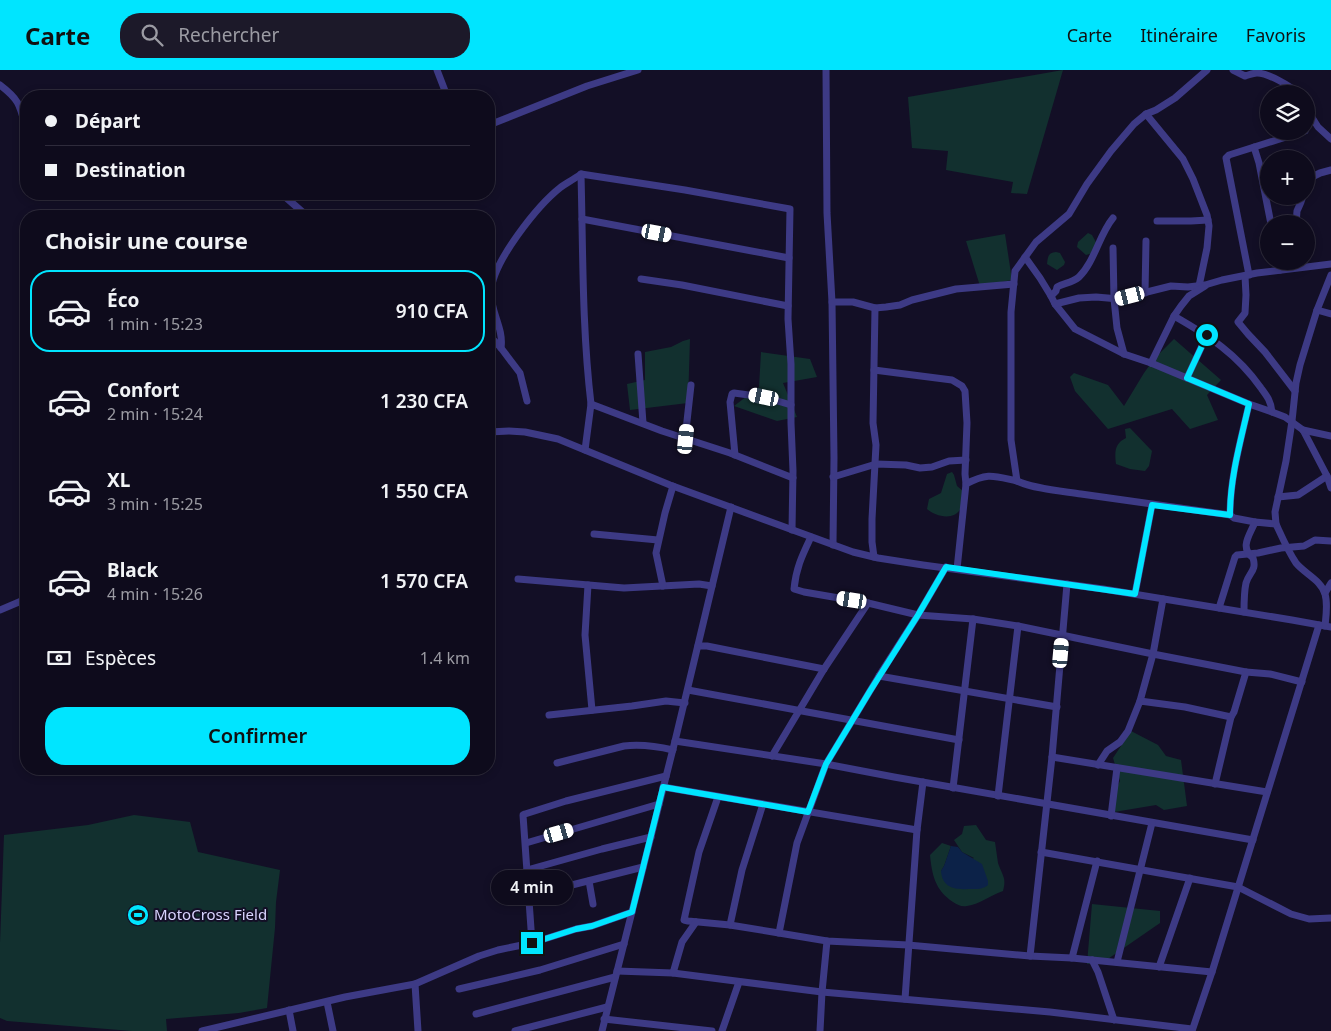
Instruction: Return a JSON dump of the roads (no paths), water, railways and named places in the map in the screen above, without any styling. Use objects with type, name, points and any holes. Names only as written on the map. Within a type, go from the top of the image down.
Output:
[{"type":"street","points":[[438,70],[445,90]]},
{"type":"street","points":[[495,122],[587,86],[638,70]]},
{"type":"street","points":[[826,70],[827,213],[832,302],[833,545]]},
{"type":"street","points":[[1017,481],[1011,440],[1011,312],[1015,271],[1036,242],[1069,214],[1111,151],[1134,124],[1146,114],[1175,98],[1206,70]]},
{"type":"street","points":[[1233,70],[1245,76],[1255,73],[1266,75],[1288,85]]},
{"type":"street","points":[[0,85],[16,98],[20,107]]},
{"type":"street","points":[[1146,114],[1183,159],[1193,179],[1209,226],[1202,286],[1189,296],[1174,316],[1151,363]]},
{"type":"street","points":[[1315,122],[1331,139]]},
{"type":"street","points":[[1278,140],[1230,155],[1226,158],[1246,275],[1245,313],[1238,322],[1266,352],[1295,391]]},
{"type":"street","points":[[1254,148],[1259,163],[1269,215]]},
{"type":"street","points":[[1315,176],[1331,170]]},
{"type":"street","points":[[580,174],[585,342],[591,404],[585,450]]},
{"type":"street","points":[[495,278],[510,247],[531,218],[560,188],[580,174],[790,209],[788,306],[793,478],[792,530]]},
{"type":"street","points":[[289,200],[300,210]]},
{"type":"street","points":[[1051,296],[1057,287],[1079,277],[1091,260],[1107,226],[1113,218]]},
{"type":"street","points":[[582,219],[789,258]]},
{"type":"street","points":[[1157,221],[1208,220]]},
{"type":"street","points":[[1145,292],[1146,242]]},
{"type":"street","points":[[1113,248],[1114,299],[1117,328],[1124,354]]},
{"type":"street","points":[[1025,257],[1055,304],[1075,329],[1124,354],[1151,363],[1249,404],[1282,414],[1292,421],[1303,430],[1327,476],[1331,488]]},
{"type":"street","points":[[1315,264],[1331,264]]},
{"type":"street","points":[[1055,304],[1079,298],[1119,299],[1171,286],[1202,286],[1246,275],[1280,270]]},
{"type":"street","points":[[476,1014],[616,974],[673,973],[822,992],[1050,1012],[1192,1030],[1212,972],[1302,682],[1325,626],[1325,593],[1318,582],[1304,572],[1296,563],[1276,524],[1275,512],[1286,461],[1300,365],[1331,275]]},
{"type":"street","points":[[641,279],[788,306]]},
{"type":"street","points":[[832,302],[853,302],[874,308],[900,305],[912,300],[956,289],[1014,284]]},
{"type":"street","points":[[874,308],[873,423],[876,445],[872,518],[874,557]]},
{"type":"street","points":[[1318,310],[1331,314]]},
{"type":"street","points":[[495,312],[501,334],[501,348]]},
{"type":"street","points":[[1174,316],[1207,335],[1231,354],[1254,377],[1271,402],[1272,412]]},
{"type":"street","points":[[1187,378],[1207,335]]},
{"type":"street","points":[[495,342],[520,373],[527,401]]},
{"type":"street","points":[[638,354],[643,424]]},
{"type":"street","points":[[874,370],[952,380],[962,386],[965,391],[966,484],[957,568]]},
{"type":"street","points":[[686,439],[691,386]]},
{"type":"street","points":[[736,456],[730,402],[732,394],[749,394],[791,405]]},
{"type":"street","points":[[591,404],[793,478]]},
{"type":"street","points":[[1230,515],[1230,499],[1235,466],[1249,404]]},
{"type":"street","points":[[1303,430],[1331,436]]},
{"type":"street","points":[[495,432],[538,434],[558,439],[673,486],[833,545],[874,557],[1135,594],[1325,626]]},
{"type":"street","points":[[833,477],[876,464],[906,465],[920,468],[932,467],[949,461],[966,460]]},
{"type":"street","points":[[966,484],[979,477],[992,476],[1017,481],[1024,485],[1064,492],[1230,515],[1234,518],[1276,524]]},
{"type":"street","points":[[1278,497],[1298,495],[1327,476]]},
{"type":"street","points":[[663,586],[656,553],[664,513],[673,486]]},
{"type":"street","points":[[1135,594],[1152,505]]},
{"type":"street","points":[[602,1031],[685,703],[731,507]]},
{"type":"street","points":[[1244,612],[1246,585],[1255,567],[1253,558],[1248,554],[1246,545],[1255,522]]},
{"type":"street","points":[[594,534],[658,540]]},
{"type":"street","points":[[811,537],[795,575],[794,589],[804,592],[868,603],[918,615],[973,619],[1018,626],[1246,672],[1270,674],[1302,682]]},
{"type":"street","points":[[1219,608],[1236,556],[1304,546],[1315,540],[1331,540]]},
{"type":"street","points":[[779,933],[797,843],[826,764],[946,567]]},
{"type":"street","points":[[518,579],[624,588],[699,584],[712,586]]},
{"type":"street","points":[[1030,956],[1057,707],[1067,584]]},
{"type":"street","points":[[1325,593],[1331,584]]},
{"type":"street","points":[[588,585],[585,635],[592,710]]},
{"type":"street","points":[[1098,764],[1128,731],[1140,701],[1153,654],[1163,599]]},
{"type":"street","points":[[0,610],[20,602]]},
{"type":"street","points":[[772,756],[824,669],[868,603]]},
{"type":"street","points":[[953,788],[973,619]]},
{"type":"street","points":[[998,796],[1018,626]]},
{"type":"street","points":[[698,646],[707,646],[824,669]]},
{"type":"street","points":[[1215,784],[1246,672]]},
{"type":"street","points":[[879,676],[1008,700],[1057,707]]},
{"type":"street","points":[[688,690],[959,740]]},
{"type":"street","points":[[549,714],[666,701],[685,703]]},
{"type":"street","points":[[1140,701],[1185,707],[1232,717]]},
{"type":"street","points":[[675,741],[826,764],[1253,840]]},
{"type":"street","points":[[557,763],[624,746],[644,744],[673,750]]},
{"type":"street","points":[[1052,757],[1267,792]]},
{"type":"street","points":[[1111,816],[1117,768]]},
{"type":"street","points":[[532,943],[523,815],[566,801],[666,776]]},
{"type":"street","points":[[905,999],[916,830],[923,782]]},
{"type":"street","points":[[663,787],[916,830]]},
{"type":"street","points":[[718,797],[699,852],[684,920],[827,940],[1072,958],[1212,972]]},
{"type":"street","points":[[526,843],[659,804]]},
{"type":"street","points":[[730,925],[742,870],[763,804]]},
{"type":"street","points":[[1117,962],[1152,823]]},
{"type":"street","points":[[527,870],[651,837]]},
{"type":"street","points":[[1041,852],[1238,887],[1291,914],[1309,919],[1331,918]]},
{"type":"street","points":[[1072,958],[1097,861]]},
{"type":"street","points":[[560,888],[643,867]]},
{"type":"street","points":[[1159,967],[1190,878]]},
{"type":"street","points":[[589,881],[593,904]]},
{"type":"street","points":[[202,1031],[225,1028],[288,1010],[415,984],[479,956],[592,926],[632,912]]},
{"type":"street","points":[[673,973],[682,942],[696,922]]},
{"type":"street","points":[[820,1031],[827,940]]},
{"type":"street","points":[[459,989],[540,970],[624,944]]},
{"type":"street","points":[[1092,960],[1098,972],[1114,1020]]},
{"type":"street","points":[[722,1031],[739,982]]},
{"type":"street","points":[[415,984],[418,1031]]},
{"type":"street","points":[[327,1002],[333,1031]]},
{"type":"street","points":[[515,1031],[607,1007]]},
{"type":"street","points":[[288,1010],[293,1031]]},
{"type":"street","points":[[604,1019],[712,1031]]},
{"type":"water","points":[[951,846],[958,847],[962,852],[982,864],[988,881],[986,887],[963,889],[954,888],[946,884],[941,871]]},
{"type":"place","name":"MotoCross Field","points":[[138,915]]}]
